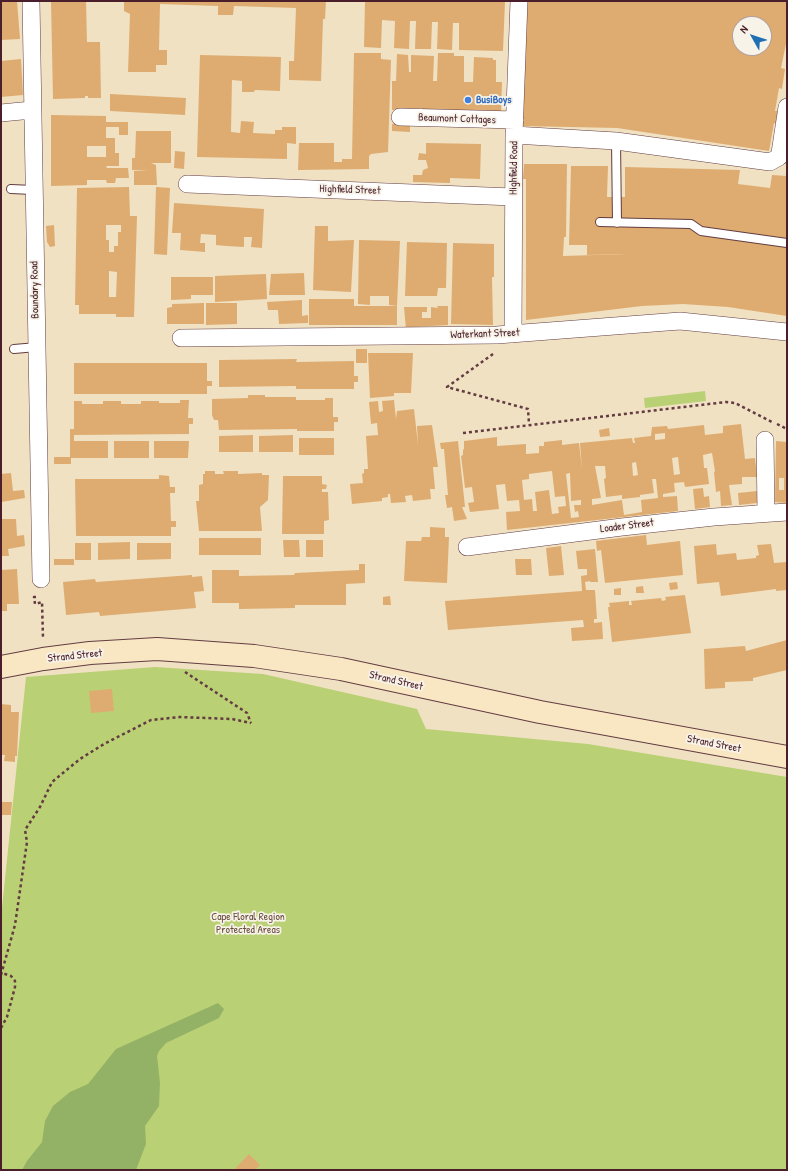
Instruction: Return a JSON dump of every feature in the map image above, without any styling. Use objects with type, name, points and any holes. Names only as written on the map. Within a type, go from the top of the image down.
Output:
[{"type":"street","name":"Boundary Road","points":[[31,1],[33,190],[42,579]]},
{"type":"street","name":"Highfield Road","points":[[513,334],[514,128],[519,1]]},
{"type":"street","name":"Beaumont Cottages","points":[[400,117],[514,128],[666,147],[766,162],[773,161],[778,157],[782,149],[787,107]]},
{"type":"street","points":[[1,113],[32,110]]},
{"type":"street","name":"Highfield Street","points":[[187,184],[514,197]]},
{"type":"street","name":"Waterkant Street","points":[[181,338],[513,334],[680,321],[787,332]]},
{"type":"street","points":[[765,440],[766,512]]},
{"type":"street","name":"Loader Street","points":[[467,548],[622,527],[766,512],[787,512]]},
{"type":"street","name":"Strand Street","points":[[1,667],[43,659],[124,651],[180,650],[254,656],[341,669],[540,712],[787,757]]},
{"type":"lane","points":[[616,141],[617,223]]},
{"type":"lane","points":[[11,189],[33,190]]},
{"type":"lane","points":[[600,222],[690,224],[701,231],[787,243]]},
{"type":"lane","points":[[14,349],[37,347]]},
{"type":"path","points":[[494,354],[447,387],[528,409],[529,424]]},
{"type":"path","points":[[463,433],[529,424],[726,402],[735,403],[787,429]]},
{"type":"path","points":[[42,579],[46,595],[34,597],[35,604],[42,602],[43,659]]},
{"type":"path","points":[[1,1028],[7,1017],[15,987],[15,981],[11,976],[2,974],[15,926],[27,842],[25,830],[40,807],[52,782],[80,759],[104,744],[151,720],[180,717],[232,719],[251,723],[247,713],[180,669],[180,650]]},
{"type":"green space","points":[[705,391],[706,401],[645,408],[644,398]]},
{"type":"green space","name":"Cape Floral Region Protected Areas","points":[[155,667],[263,674],[417,709],[426,729],[588,744],[787,777],[787,1170],[1,1170],[1,917],[26,677]]},
{"type":"green space","points":[[218,1003],[224,1009],[219,1018],[166,1043],[159,1051],[157,1056],[160,1083],[159,1106],[145,1126],[146,1144],[136,1170],[22,1170],[42,1142],[45,1121],[53,1106],[70,1092],[88,1084],[116,1049]]},
{"type":"building","points":[[1,1],[17,1],[20,39],[1,40]]},
{"type":"building","points":[[51,1],[86,1],[87,42],[100,42],[101,98],[88,98],[88,96],[85,96],[85,98],[53,99]]},
{"type":"building","points":[[124,1],[326,1],[325,19],[323,19],[321,81],[289,80],[289,61],[294,61],[296,8],[234,6],[233,15],[218,15],[218,6],[160,4],[159,50],[167,50],[167,65],[156,65],[156,72],[128,72],[130,14],[124,11]]},
{"type":"building","points":[[365,1],[505,1],[503,51],[459,50],[459,23],[453,23],[452,50],[437,49],[438,22],[432,22],[431,49],[415,49],[416,21],[410,21],[409,49],[394,48],[395,21],[382,20],[381,48],[364,47]]},
{"type":"building","points":[[524,1],[787,1],[787,39],[781,68],[785,69],[782,89],[779,88],[775,111],[778,111],[777,123],[774,123],[769,151],[617,128],[522,126]]},
{"type":"building","points":[[354,53],[381,53],[381,59],[391,60],[388,152],[371,154],[369,156],[369,169],[298,170],[299,143],[334,143],[334,162],[342,162],[342,159],[352,159]]},
{"type":"building","points":[[438,53],[454,53],[454,56],[464,56],[464,82],[473,82],[474,57],[493,58],[493,60],[496,60],[496,82],[502,82],[501,112],[422,111],[422,108],[392,110],[392,81],[396,81],[397,54],[408,55],[409,72],[411,72],[411,55],[434,56],[433,81],[437,81]]},
{"type":"building","points":[[200,55],[281,57],[280,91],[255,90],[254,92],[242,92],[242,81],[232,80],[231,132],[240,133],[241,121],[254,122],[253,133],[275,134],[275,130],[282,130],[282,127],[296,127],[296,144],[287,143],[287,159],[197,157]]},
{"type":"building","points":[[21,59],[23,95],[1,97],[1,61]]},
{"type":"building","points":[[110,94],[186,98],[185,115],[110,111]]},
{"type":"building","points":[[51,115],[106,116],[106,122],[128,122],[128,135],[119,135],[119,127],[106,127],[106,138],[115,138],[115,153],[119,153],[119,166],[106,166],[107,168],[128,168],[129,178],[116,178],[115,183],[107,183],[106,180],[87,180],[87,185],[51,186]],"holes":[[[87,146],[106,146],[106,157],[87,157]]]},
{"type":"building","points":[[392,124],[410,124],[410,132],[392,131]]},
{"type":"building","points":[[136,131],[171,131],[171,163],[151,163],[156,165],[157,185],[134,185],[134,171],[148,171],[132,170],[132,158],[135,158]]},
{"type":"building","points":[[426,143],[481,144],[480,179],[450,178],[450,183],[413,182],[413,175],[422,175],[423,170],[428,168],[426,160],[418,160],[419,153],[426,154]]},
{"type":"building","points":[[175,151],[185,152],[184,169],[174,168]]},
{"type":"building","points":[[524,164],[567,164],[566,237],[564,237],[563,256],[628,254],[587,255],[587,245],[569,245],[571,166],[608,166],[607,197],[625,197],[625,167],[740,170],[738,184],[770,188],[772,175],[787,176],[787,316],[728,307],[683,304],[642,306],[526,320],[526,179],[523,179]]},
{"type":"building","points":[[129,187],[130,216],[137,216],[134,317],[116,317],[116,314],[79,314],[79,305],[75,305],[77,188]],"holes":[[[106,225],[121,225],[121,232],[118,232],[118,246],[114,246],[114,252],[109,252],[109,240],[106,240]],[[109,271],[117,272],[116,297],[109,297]]]},
{"type":"building","points":[[156,187],[170,188],[167,255],[154,254]]},
{"type":"building","points":[[174,203],[264,209],[262,248],[251,247],[252,237],[244,237],[244,247],[226,246],[216,245],[216,235],[201,234],[200,243],[205,243],[205,252],[180,250],[181,233],[172,233]]},
{"type":"building","points":[[54,225],[55,246],[50,247],[47,242],[46,226]]},
{"type":"building","points":[[315,226],[328,226],[328,241],[354,240],[351,292],[313,290]]},
{"type":"building","points":[[359,240],[400,241],[397,306],[389,305],[389,296],[370,296],[370,305],[358,304]]},
{"type":"building","points":[[407,242],[447,243],[446,288],[438,288],[437,296],[405,296]]},
{"type":"building","points":[[453,243],[494,244],[494,277],[492,277],[493,325],[451,324]]},
{"type":"building","points":[[304,273],[305,295],[269,295],[271,274]]},
{"type":"building","points":[[266,274],[267,299],[215,302],[215,276]]},
{"type":"building","points":[[171,277],[213,277],[213,295],[191,295],[191,299],[171,300]]},
{"type":"building","points":[[309,299],[354,299],[354,306],[397,306],[397,325],[309,325]]},
{"type":"building","points":[[302,300],[302,316],[308,315],[308,323],[279,324],[278,310],[268,310],[267,302]]},
{"type":"building","points":[[204,303],[204,324],[167,324],[167,308],[172,307],[172,304]]},
{"type":"building","points":[[206,303],[237,303],[237,324],[206,325]]},
{"type":"building","points":[[437,306],[448,306],[448,325],[412,327],[412,331],[406,330],[404,307],[427,307],[427,312],[422,312],[422,318],[431,318],[431,307],[438,308]]},
{"type":"building","points":[[356,349],[367,349],[367,363],[356,363]]},
{"type":"building","points":[[368,353],[413,353],[411,393],[394,393],[394,396],[370,398]]},
{"type":"building","points":[[297,359],[296,362],[354,361],[354,376],[358,376],[358,382],[354,382],[354,389],[296,389],[296,386],[219,387],[219,360]]},
{"type":"building","points":[[74,363],[207,363],[207,381],[212,381],[212,386],[207,386],[207,394],[74,394]]},
{"type":"building","points":[[248,395],[265,395],[265,397],[296,397],[296,400],[325,400],[325,398],[333,398],[333,417],[338,417],[338,422],[334,422],[334,431],[297,431],[297,429],[219,430],[218,420],[214,420],[212,415],[212,399],[248,398]]},
{"type":"building","points":[[180,400],[189,400],[188,418],[193,418],[193,424],[189,424],[189,434],[74,435],[74,441],[108,441],[108,458],[71,458],[71,464],[54,464],[54,457],[70,457],[70,429],[74,429],[74,401],[82,401],[82,404],[103,404],[103,401],[121,401],[121,404],[141,404],[141,401],[180,403]]},
{"type":"building","points":[[394,400],[396,419],[397,411],[414,409],[418,445],[417,426],[432,425],[438,467],[433,467],[435,489],[430,489],[431,499],[413,501],[412,495],[405,496],[406,502],[391,503],[390,494],[388,494],[388,497],[382,498],[382,501],[352,504],[350,484],[363,483],[362,474],[364,473],[364,469],[368,469],[366,436],[378,435],[377,423],[371,424],[369,402],[378,401],[379,412],[383,411],[382,401]]},
{"type":"building","points":[[741,424],[745,459],[755,458],[757,477],[742,477],[742,484],[729,485],[732,505],[721,506],[720,491],[716,492],[712,453],[703,455],[704,468],[707,468],[709,484],[685,487],[684,482],[674,483],[675,492],[663,494],[663,497],[677,496],[678,511],[507,530],[506,512],[520,511],[519,500],[507,501],[505,484],[496,485],[499,509],[470,512],[468,503],[474,502],[472,487],[465,488],[461,456],[463,455],[464,441],[497,437],[497,446],[526,444],[526,454],[539,453],[539,446],[544,446],[544,442],[562,440],[562,445],[579,443],[582,469],[580,443],[632,438],[633,443],[635,443],[634,438],[651,436],[652,427],[667,426],[668,429],[704,425],[705,435],[723,433],[723,426]],"holes":[[[665,433],[665,439],[655,440],[655,434]],[[678,457],[680,474],[674,475],[672,458]],[[636,462],[638,475],[633,476],[632,463]],[[595,466],[605,466],[606,478],[604,479],[606,497],[622,495],[622,499],[640,497],[640,495],[654,493],[652,479],[656,479],[658,498],[641,500],[642,512],[624,515],[622,500],[592,505],[592,499],[601,498]],[[552,471],[555,497],[565,496],[566,506],[558,507],[559,513],[552,514],[549,490],[535,492],[537,511],[533,511],[532,499],[524,500],[522,480],[529,479],[529,474]],[[570,473],[571,501],[581,500],[581,505],[574,505],[575,512],[578,511],[579,517],[571,518],[566,474]]]},
{"type":"building","points":[[609,428],[610,436],[600,437],[599,430]]},
{"type":"building","points":[[253,435],[253,452],[219,452],[219,436]]},
{"type":"building","points":[[293,435],[293,452],[259,452],[259,436]]},
{"type":"building","points":[[299,438],[334,438],[334,455],[299,455]]},
{"type":"building","points":[[114,441],[149,441],[149,458],[114,458]]},
{"type":"building","points":[[154,441],[189,441],[188,458],[154,458]]},
{"type":"building","points":[[458,441],[465,507],[462,507],[467,519],[454,521],[452,507],[447,508],[445,495],[448,495],[444,449],[441,449],[440,443]]},
{"type":"building","points":[[776,441],[787,442],[787,503],[775,502]],"holes":[[[779,478],[784,478],[784,490],[779,490]]]},
{"type":"building","points":[[205,471],[215,471],[215,474],[224,474],[223,471],[238,471],[238,474],[262,473],[262,475],[269,475],[268,500],[260,507],[262,531],[199,531],[196,501],[199,501],[199,485],[203,484],[203,474],[205,474]]},
{"type":"building","points":[[11,473],[13,491],[24,490],[25,498],[1,502],[1,474]]},
{"type":"building","points":[[159,475],[169,476],[170,487],[175,487],[175,493],[170,493],[171,521],[176,521],[176,527],[171,527],[171,536],[76,536],[75,479],[159,479]]},
{"type":"building","points":[[283,476],[322,476],[322,484],[327,485],[326,489],[322,489],[322,492],[328,492],[329,520],[324,521],[324,534],[282,534]]},
{"type":"building","points":[[703,488],[704,497],[709,496],[710,507],[695,509],[693,489]]},
{"type":"building","points":[[757,491],[757,503],[739,505],[738,493]]},
{"type":"building","points":[[1,519],[16,519],[17,536],[24,535],[25,546],[8,549],[9,556],[1,556]]},
{"type":"building","points":[[430,527],[445,528],[445,537],[449,537],[447,583],[404,581],[406,541],[421,541],[422,537],[430,537]]},
{"type":"building","points":[[646,535],[647,545],[680,541],[683,575],[605,583],[601,550],[597,551],[596,541]]},
{"type":"building","points":[[199,538],[261,538],[261,555],[199,555]]},
{"type":"building","points":[[283,540],[299,540],[300,557],[284,557]]},
{"type":"building","points":[[306,540],[323,540],[323,557],[306,557]]},
{"type":"building","points":[[130,542],[130,559],[98,560],[98,543]]},
{"type":"building","points":[[75,543],[91,543],[91,560],[75,560]]},
{"type":"building","points":[[137,543],[171,543],[171,559],[137,560]]},
{"type":"building","points":[[716,544],[717,555],[736,553],[737,560],[756,558],[756,556],[759,555],[757,545],[771,544],[774,563],[787,562],[787,590],[776,591],[776,589],[721,596],[719,582],[697,584],[694,546]]},
{"type":"building","points":[[561,546],[564,575],[549,576],[546,548]]},
{"type":"building","points":[[595,549],[598,582],[585,582],[586,590],[595,590],[597,619],[594,619],[594,623],[602,622],[603,639],[572,641],[571,628],[584,627],[583,620],[448,630],[445,601],[582,591],[581,576],[587,575],[587,569],[578,569],[576,551]]},
{"type":"building","points":[[54,559],[74,559],[74,565],[54,565]]},
{"type":"building","points":[[515,559],[531,559],[532,575],[516,575]]},
{"type":"building","points":[[359,564],[365,564],[365,583],[346,584],[346,605],[295,605],[295,608],[239,609],[239,603],[212,603],[212,570],[239,570],[239,576],[294,575],[295,573],[359,570]]},
{"type":"building","points":[[17,569],[19,604],[7,604],[7,611],[1,611],[1,570]]},
{"type":"building","points":[[192,575],[192,577],[202,576],[204,591],[194,592],[196,608],[100,616],[99,612],[66,615],[63,582],[95,579],[96,582]]},
{"type":"building","points":[[677,582],[678,589],[670,590],[669,583]]},
{"type":"building","points":[[643,586],[644,593],[636,593],[636,587]]},
{"type":"building","points":[[621,588],[621,595],[614,595],[614,589]]},
{"type":"building","points":[[685,595],[691,633],[612,642],[608,607],[610,607],[609,603],[629,601],[629,605],[632,605],[631,601],[661,598],[662,601],[666,600],[665,597]]},
{"type":"building","points":[[390,596],[391,605],[383,605],[383,597]]},
{"type":"building","points":[[787,640],[787,670],[753,678],[753,681],[725,682],[725,688],[705,689],[704,649],[745,646],[746,651]]},
{"type":"building","points":[[112,689],[114,711],[91,713],[89,691]]},
{"type":"building","points":[[1,704],[11,705],[11,712],[19,712],[17,756],[15,756],[15,762],[4,761],[5,755],[1,755]]},
{"type":"building","points":[[1,802],[12,802],[11,815],[1,815]]},
{"type":"building","points":[[249,1154],[260,1165],[255,1170],[234,1170]]},
{"type":"place","name":"BusiBoys","points":[[468,100]]}]
